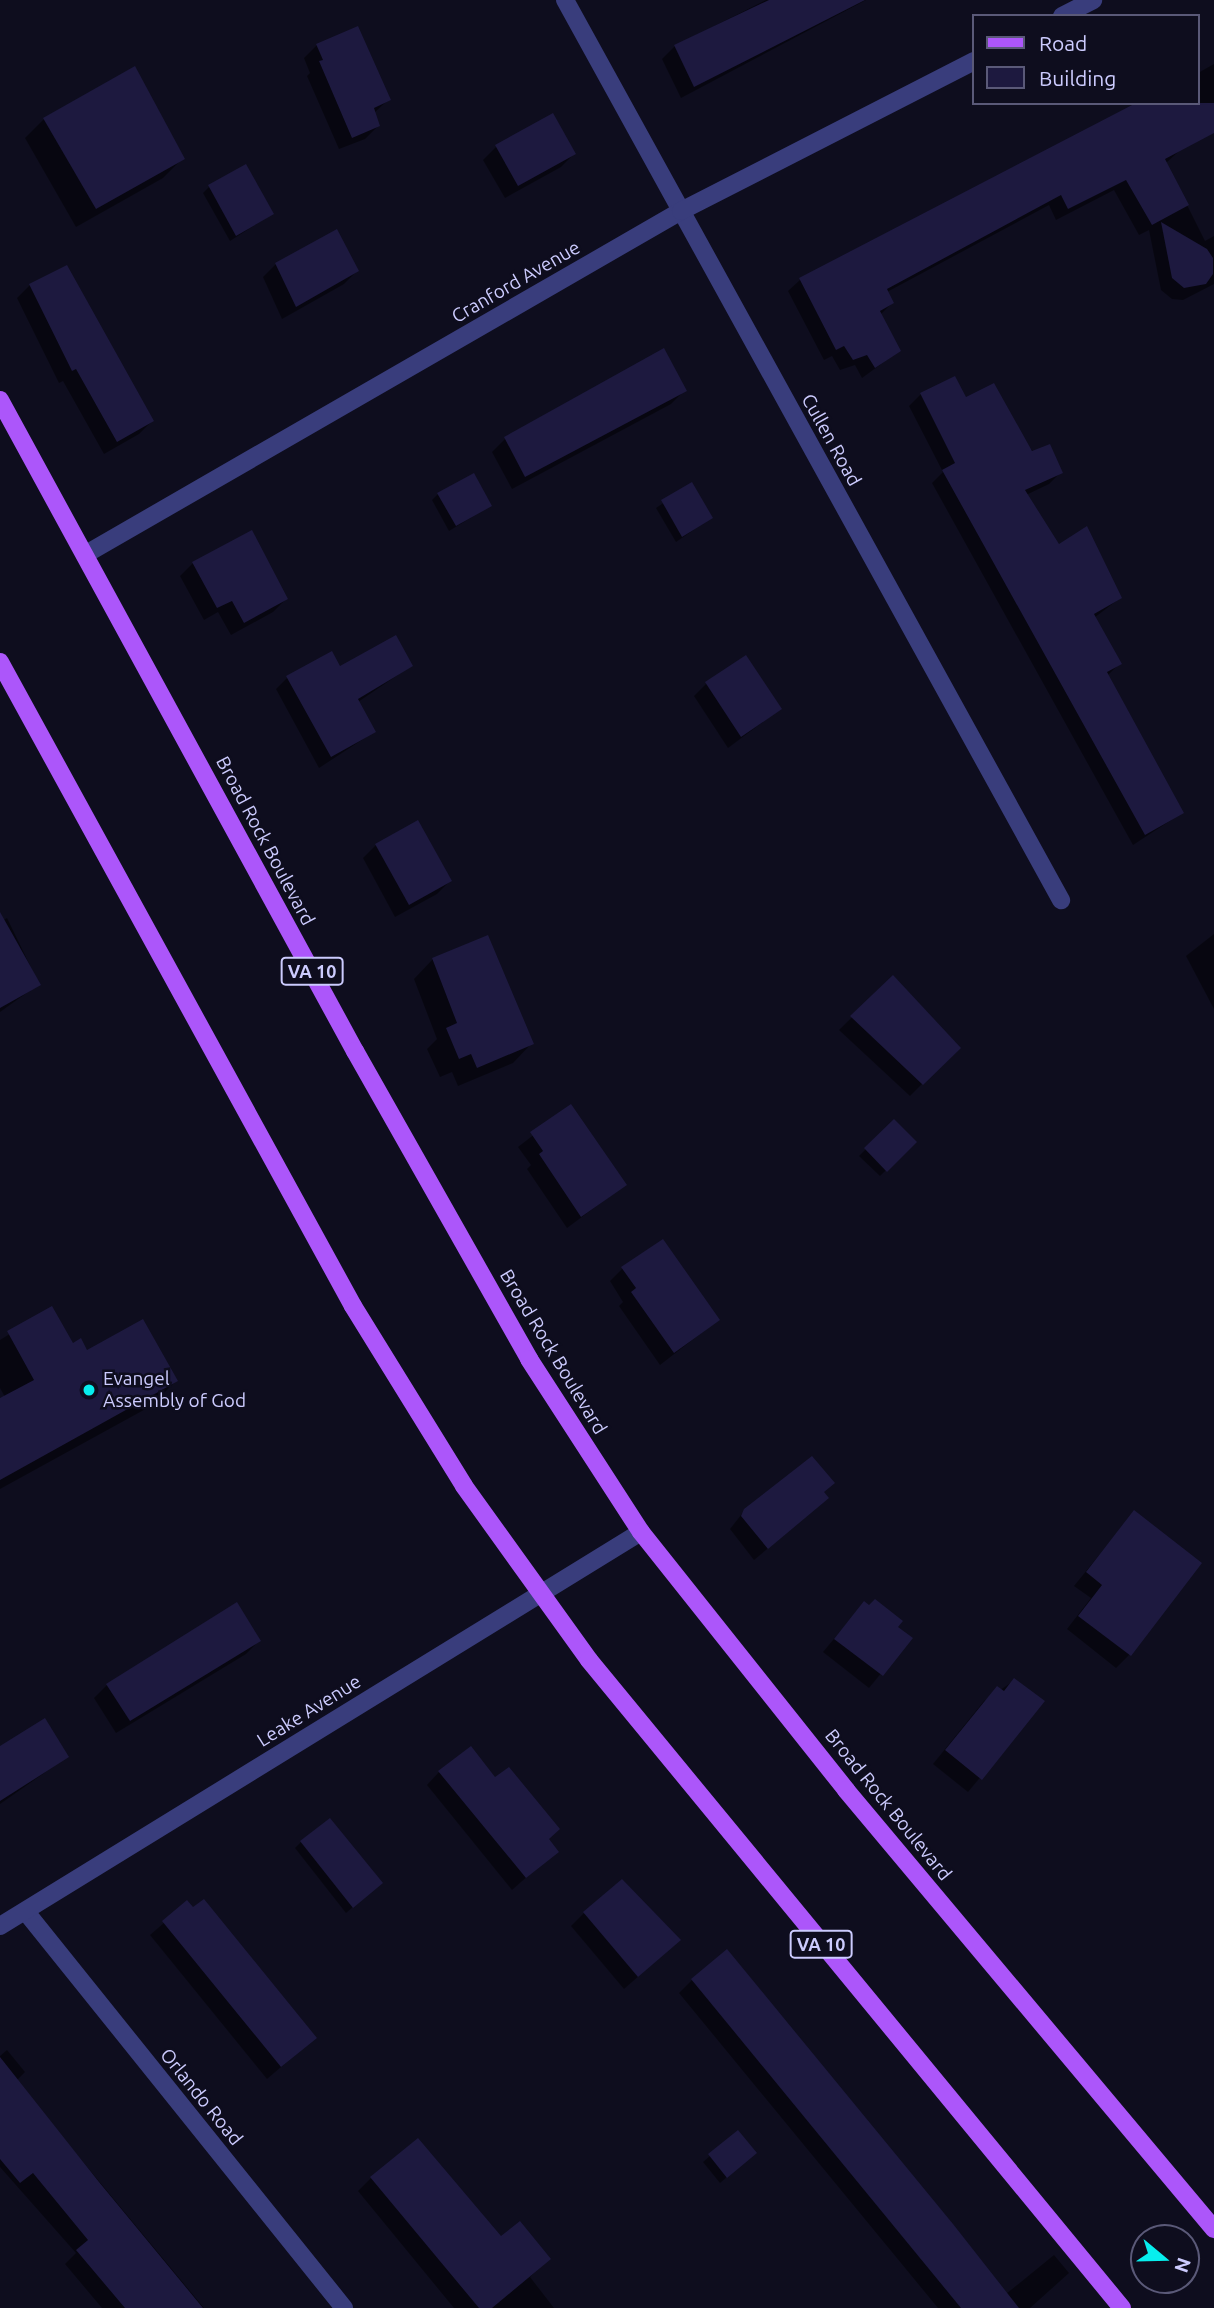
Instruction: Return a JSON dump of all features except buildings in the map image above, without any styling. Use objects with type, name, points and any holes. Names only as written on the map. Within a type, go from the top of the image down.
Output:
[{"type":"main road","name":"Broad Rock Boulevard","points":[[0,400],[362,1063],[530,1359],[641,1532],[846,1790],[1214,2229]]},
{"type":"main road","name":"VA 10","points":[[0,662],[353,1306],[464,1486],[589,1660],[1122,2308]]},
{"type":"street","name":"Cullen Road","points":[[565,0],[1061,900]]},
{"type":"street","points":[[1066,14],[1093,0]]},
{"type":"street","name":"Cranford Avenue","points":[[86,554],[681,211],[972,62]]},
{"type":"street","name":"Leake Avenue","points":[[0,1926],[641,1532]]},
{"type":"street","name":"Orlando Road","points":[[26,1912],[344,2308]]},
{"type":"place","name":"Evangel Assembly of God","points":[[89,1390]]}]
